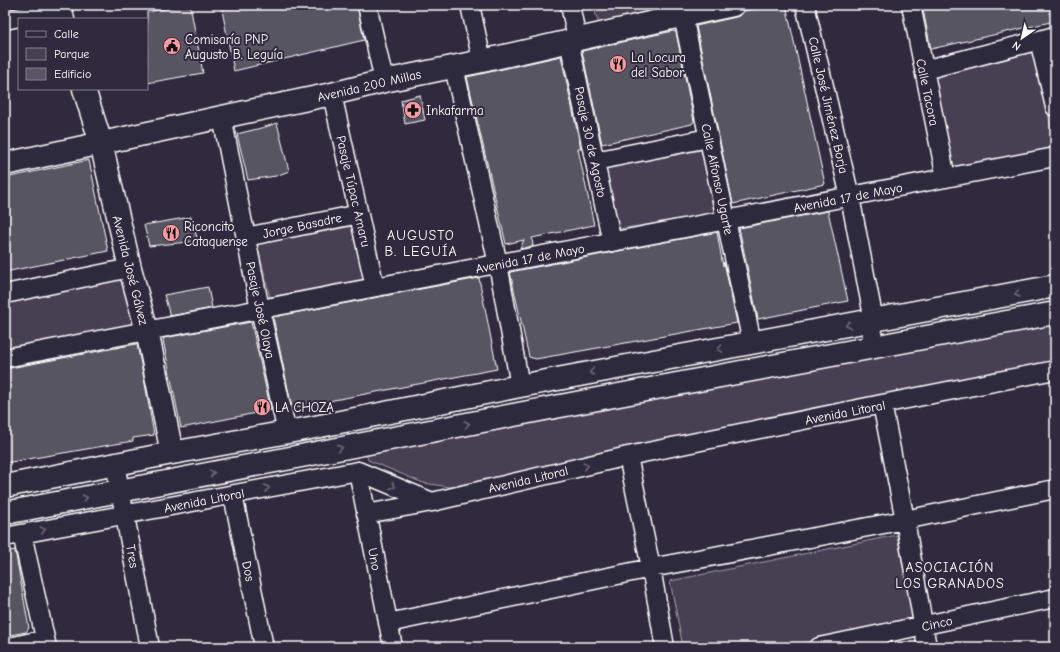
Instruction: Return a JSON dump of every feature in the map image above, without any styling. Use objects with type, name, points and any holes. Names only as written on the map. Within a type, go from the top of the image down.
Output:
[{"type":"main road","name":"Avenida 200 Millas","points":[[5,164],[482,61],[573,40],[671,13],[733,5]]},
{"type":"main road","name":"Avenida José Gálvez","points":[[84,90],[100,143],[130,268],[147,331],[172,453]]},
{"type":"main road","points":[[5,486],[172,453],[287,433],[520,386],[1055,286]]},
{"type":"main road","name":"Avenida Litoral","points":[[5,513],[579,402],[1055,313]]},
{"type":"street","points":[[367,5],[384,81]]},
{"type":"street","points":[[470,5],[482,61]]},
{"type":"street","name":"Pasaje 30 de Agosto","points":[[570,5],[573,40],[595,161],[612,242]]},
{"type":"street","name":"Calle José Jiménez Borja","points":[[805,5],[850,197],[874,321],[870,347]]},
{"type":"street","name":"Calle Tacora","points":[[911,5],[946,178]]},
{"type":"street","points":[[5,20],[61,11]]},
{"type":"street","name":"Calle Alfonso Ugarte","points":[[671,13],[708,138],[727,220],[752,343]]},
{"type":"street","points":[[924,70],[1047,38],[1055,107]]},
{"type":"street","points":[[454,67],[498,264],[520,386]]},
{"type":"street","name":"Pasaje Túpac Amaru","points":[[332,94],[375,287]]},
{"type":"street","name":"Pasaje José Olaya","points":[[222,116],[260,309],[287,433]]},
{"type":"street","points":[[595,161],[708,138]]},
{"type":"street","name":"Avenida 17 de Mayo","points":[[5,358],[1055,157]]},
{"type":"street","name":"Jorge Basadre","points":[[246,237],[359,214]]},
{"type":"street","points":[[5,294],[130,268]]},
{"type":"street","name":"Avenida Litoral","points":[[366,514],[432,502],[628,456],[1055,370]]},
{"type":"street","points":[[882,404],[905,520],[927,647]]},
{"type":"street","points":[[628,456],[651,568],[665,647]]},
{"type":"street","name":"Tres","points":[[116,464],[150,647]]},
{"type":"street","points":[[358,471],[432,502]]},
{"type":"street","name":"Avenida Litoral","points":[[5,538],[358,471]]},
{"type":"street","name":"Uno","points":[[358,471],[393,647]]},
{"type":"street","points":[[388,624],[651,568],[905,520],[1055,489]]},
{"type":"street","name":"Dos","points":[[233,494],[264,647]]},
{"type":"street","points":[[10,647],[46,643],[22,534]]},
{"type":"street","name":"Cinco","points":[[819,647],[1055,598]]},
{"type":"green space","points":[[593,5],[661,5],[662,10],[599,24]]},
{"type":"green space","points":[[1035,52],[1055,147],[953,168],[932,73]]},
{"type":"green space","points":[[701,150],[717,214],[619,229],[605,168]]},
{"type":"green space","points":[[354,226],[368,283],[271,301],[257,244]]},
{"type":"green space","points":[[124,278],[136,327],[5,352],[5,302]]},
{"type":"green space","points":[[1055,322],[1055,362],[450,487],[423,483],[368,460],[366,454]]},
{"type":"green space","points":[[897,535],[914,622],[783,647],[683,647],[670,581]]},
{"type":"building","name":"Comisaría PNP Augusto B. Leguía","points":[[190,5],[203,73],[148,83],[147,12]]},
{"type":"building","points":[[221,5],[357,5],[364,40],[234,71]]},
{"type":"building","points":[[771,5],[786,5],[825,184],[733,204],[696,26],[736,17],[741,15],[744,11]]},
{"type":"building","points":[[922,5],[1055,5],[1055,21],[931,49]]},
{"type":"building","points":[[673,31],[676,32],[694,121],[692,124],[602,144],[582,51]]},
{"type":"building","points":[[561,56],[581,149],[578,149],[594,225],[532,238],[533,246],[520,249],[524,240],[506,244],[467,77]]},
{"type":"building","name":"Inkafarma","points":[[420,95],[425,120],[405,124],[401,100]]},
{"type":"building","points":[[277,123],[289,171],[276,176],[248,180],[237,134]]},
{"type":"building","points":[[89,160],[108,251],[5,272],[5,178]]},
{"type":"building","points":[[828,211],[848,301],[758,319],[739,228]]},
{"type":"building","name":"Riconcito Cataquense","points":[[191,217],[198,241],[149,246],[144,225]]},
{"type":"building","points":[[717,232],[723,266],[724,262],[737,323],[536,359],[529,357],[510,272]]},
{"type":"building","points":[[479,278],[497,369],[292,408],[273,317]]},
{"type":"building","points":[[208,287],[212,308],[170,316],[164,295]]},
{"type":"building","points":[[251,322],[271,410],[181,428],[163,340],[164,338]]},
{"type":"building","points":[[137,344],[154,435],[133,438],[133,441],[5,463],[5,369]]},
{"type":"building","points":[[15,550],[29,628],[26,632],[5,636],[5,552]]},
{"type":"place","name":"Comisaría PNP Augusto B. Leguía","points":[[172,46]]},
{"type":"place","name":"La Locura del Sabor","points":[[618,64]]},
{"type":"place","name":"Inkafarma","points":[[413,110]]},
{"type":"place","name":"Riconcito Cataquense","points":[[171,233]]},
{"type":"place","name":"LA CHOZA","points":[[262,407]]},
{"type":"district","name":"AUGUSTO B. LEGUÍA","points":[[421,244]]},
{"type":"district","name":"ASOCIACIÓN LOS GRANADOS","points":[[950,576]]}]
